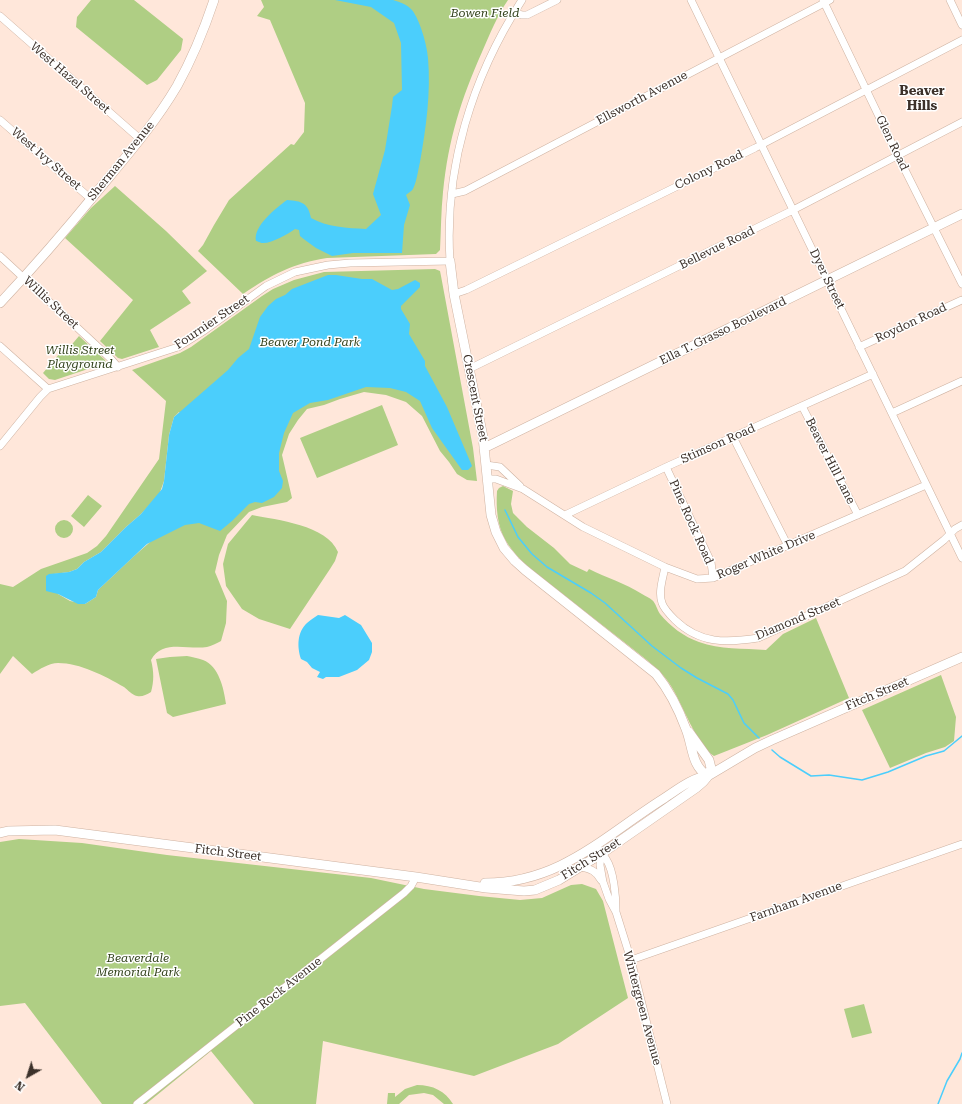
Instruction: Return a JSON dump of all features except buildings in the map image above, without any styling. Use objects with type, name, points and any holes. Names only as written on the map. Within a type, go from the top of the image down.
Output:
[{"type":"main road","name":"Sherman Avenue","points":[[0,304],[91,199],[158,115],[184,74],[196,50],[214,0]]},
{"type":"main road","name":"Ella T. Grasso Boulevard","points":[[484,448],[962,214]]},
{"type":"main road","name":"Crescent Street","points":[[450,261],[454,294],[470,369],[484,448],[489,504],[493,524],[501,542],[510,555],[530,575],[656,674],[670,694],[687,730],[697,767],[708,776],[711,768],[709,760],[687,730]]},
{"type":"main road","name":"Fitch Street","points":[[0,833],[8,831],[55,830],[416,877],[486,888],[524,891],[535,890],[559,880],[581,867],[653,805],[698,777],[708,776],[755,748],[772,740],[962,657]]},
{"type":"main road","name":"Fitch Street","points":[[456,883],[491,883],[536,876],[599,850]]},
{"type":"street","name":"Crescent Street","points":[[450,261],[452,194],[456,160],[466,121],[475,92],[496,44],[522,0]]},
{"type":"street","points":[[514,13],[527,15],[557,0]]},
{"type":"street","name":"Dyer Street","points":[[691,0],[962,558]]},
{"type":"street","points":[[950,0],[962,25]]},
{"type":"street","name":"Ellsworth Avenue","points":[[452,194],[464,191],[720,58],[826,1]]},
{"type":"street","name":"Glen Road","points":[[826,1],[866,90],[962,284]]},
{"type":"street","name":"West Hazel Street","points":[[0,16],[140,139]]},
{"type":"street","name":"Colony Road","points":[[454,294],[472,287],[761,144],[962,40]]},
{"type":"street","name":"West Ivy Street","points":[[0,120],[91,199]]},
{"type":"street","name":"Bellevue Road","points":[[470,369],[793,210],[962,122]]},
{"type":"street","name":"Willis Street","points":[[0,256],[118,367]]},
{"type":"street","name":"Fournier Street","points":[[48,389],[178,347],[266,286],[295,272],[328,265],[350,263],[450,261]]},
{"type":"street","name":"Roydon Road","points":[[860,347],[962,300]]},
{"type":"street","points":[[0,346],[48,389],[0,446]]},
{"type":"street","name":"Stimson Road","points":[[565,515],[666,467],[873,374]]},
{"type":"street","points":[[892,413],[962,382]]},
{"type":"street","name":"Beaver Hill Lane","points":[[802,406],[858,515]]},
{"type":"street","points":[[734,437],[788,546]]},
{"type":"street","name":"Roger White Drive","points":[[486,465],[495,465],[503,469],[523,489]]},
{"type":"street","name":"Pine Rock Road","points":[[666,467],[711,562],[713,578]]},
{"type":"street","name":"Roger White Drive","points":[[487,479],[496,479],[523,489],[583,526],[665,567],[697,579],[713,578],[926,485]]},
{"type":"street","name":"Diamond Street","points":[[665,567],[661,592],[662,604],[680,625],[698,635],[719,641],[758,638],[905,571],[955,529],[962,525]]},
{"type":"street","name":"Farnham Avenue","points":[[631,960],[962,844]]},
{"type":"street","name":"Wintergreen Avenue","points":[[599,850],[603,882],[609,899],[616,912],[631,960],[667,1104]]},
{"type":"street","name":"Wintergreen Avenue","points":[[599,850],[606,859],[610,870],[616,896],[616,912]]},
{"type":"street","points":[[581,867],[592,869],[597,872],[603,882]]},
{"type":"street","name":"Pine Rock Avenue","points":[[137,1104],[404,893],[411,886],[416,877]]},
{"type":"green space","points":[[91,0],[134,0],[183,39],[181,50],[157,80],[147,85],[76,27],[77,17]]},
{"type":"green space","name":"Bowen Field","points":[[261,0],[508,0],[500,12],[474,69],[456,120],[445,173],[440,250],[436,254],[327,258],[315,260],[283,271],[263,281],[243,294],[198,251],[229,200],[291,144],[294,145],[304,132],[305,103],[270,20],[257,16],[264,7]]},
{"type":"green space","points":[[115,186],[166,231],[207,271],[182,291],[191,303],[150,330],[159,347],[122,359],[118,358],[100,341],[133,300],[65,238],[91,208]]},
{"type":"green space","name":"Beaver Pond Park","points":[[435,269],[440,271],[473,448],[477,481],[467,480],[457,474],[440,451],[422,416],[406,402],[386,395],[364,392],[307,409],[289,434],[282,455],[292,498],[287,502],[262,507],[249,512],[227,535],[219,555],[215,572],[227,601],[226,623],[221,641],[207,647],[199,648],[168,647],[156,654],[151,660],[153,669],[153,684],[151,692],[142,696],[133,695],[124,687],[109,679],[75,665],[58,663],[51,664],[32,674],[13,656],[0,674],[0,584],[13,587],[41,569],[87,553],[97,546],[106,536],[159,459],[166,401],[132,370],[180,353],[191,347],[273,289],[294,280],[324,272]],"holes":[[[179,412],[230,458],[149,543],[98,590],[96,597],[85,604],[70,601],[58,594],[54,574],[69,572],[77,569],[84,562],[101,552],[159,495],[164,481],[169,435],[174,417]]]},
{"type":"green space","name":"Willis Street Playground","points":[[79,336],[105,360],[106,363],[55,380],[49,379],[43,373],[60,353],[63,355]]},
{"type":"green space","points":[[382,405],[398,445],[317,478],[300,438]]},
{"type":"green space","points":[[503,486],[513,491],[511,504],[513,513],[527,527],[554,548],[570,564],[587,572],[589,569],[650,598],[655,603],[660,614],[668,623],[693,640],[707,645],[723,648],[766,650],[783,634],[816,618],[849,698],[767,735],[714,756],[708,751],[696,734],[671,686],[658,670],[533,571],[518,557],[503,535],[498,517],[497,491]]},
{"type":"green space","points":[[88,495],[102,506],[84,527],[71,516]]},
{"type":"green space","points":[[252,515],[300,525],[313,530],[332,543],[338,552],[335,561],[290,629],[259,619],[242,609],[226,586],[223,564],[228,544]]},
{"type":"green space","points":[[64,520],[70,523],[73,529],[70,535],[64,538],[58,535],[55,529],[58,523]]},
{"type":"green space","points":[[187,656],[203,660],[213,667],[220,679],[226,704],[173,717],[167,713],[156,659]]},
{"type":"green space","points":[[941,675],[956,717],[954,741],[945,747],[890,768],[862,710]]},
{"type":"green space","name":"Beaverdale Memorial Park","points":[[19,839],[82,843],[167,855],[371,878],[424,889],[520,900],[542,898],[571,885],[582,884],[596,889],[603,901],[628,998],[558,1044],[474,1076],[323,1041],[316,1104],[254,1104],[211,1051],[146,1104],[102,1104],[25,1003],[0,1006],[0,842]]},
{"type":"green space","points":[[864,1004],[872,1033],[852,1038],[844,1009]]},
{"type":"green space","points":[[417,1085],[428,1086],[442,1092],[453,1104],[444,1104],[433,1095],[424,1093],[409,1095],[399,1104],[387,1104],[388,1093],[395,1093],[395,1097],[405,1089]]},
{"type":"water","points":[[335,0],[393,0],[408,6],[415,14],[425,40],[429,71],[426,123],[416,179],[413,189],[406,195],[410,205],[404,225],[402,253],[353,253],[332,256],[316,248],[305,240],[300,236],[299,230],[295,229],[270,242],[262,243],[256,241],[258,229],[266,218],[287,200],[297,201],[304,204],[310,213],[311,218],[337,226],[366,229],[381,215],[373,194],[385,150],[393,97],[402,90],[401,43],[394,23],[371,7]]},
{"type":"water","points":[[328,275],[372,279],[392,290],[398,289],[415,280],[420,283],[420,287],[401,306],[401,309],[410,324],[409,334],[425,361],[425,366],[447,407],[472,466],[468,470],[462,470],[432,428],[420,401],[406,392],[390,388],[366,387],[328,400],[310,403],[293,413],[284,433],[279,453],[279,471],[283,481],[282,488],[274,497],[262,503],[255,502],[249,504],[220,531],[199,523],[185,525],[147,544],[98,590],[96,597],[85,604],[78,604],[58,594],[46,591],[46,576],[49,574],[69,572],[77,569],[84,562],[101,552],[141,514],[162,489],[169,435],[174,417],[228,370],[238,358],[249,349],[260,317],[268,306],[292,289]]},
{"type":"water","points":[[318,615],[339,618],[345,615],[361,625],[372,643],[372,652],[369,660],[357,670],[339,677],[326,677],[323,679],[317,677],[320,672],[312,668],[307,662],[301,659],[299,640],[301,631],[304,627]]},
{"type":"waterway","points":[[505,510],[518,537],[532,554],[547,567],[605,603],[652,646],[681,668],[728,694],[733,700],[744,723],[759,738]]},
{"type":"waterway","points":[[772,750],[780,757],[811,776],[829,775],[862,780],[888,772],[926,756],[944,751],[962,736]]},
{"type":"waterway","points":[[938,1104],[947,1081],[962,1053]]},
{"type":"district","name":"Beaver Hills","points":[[922,98]]}]
